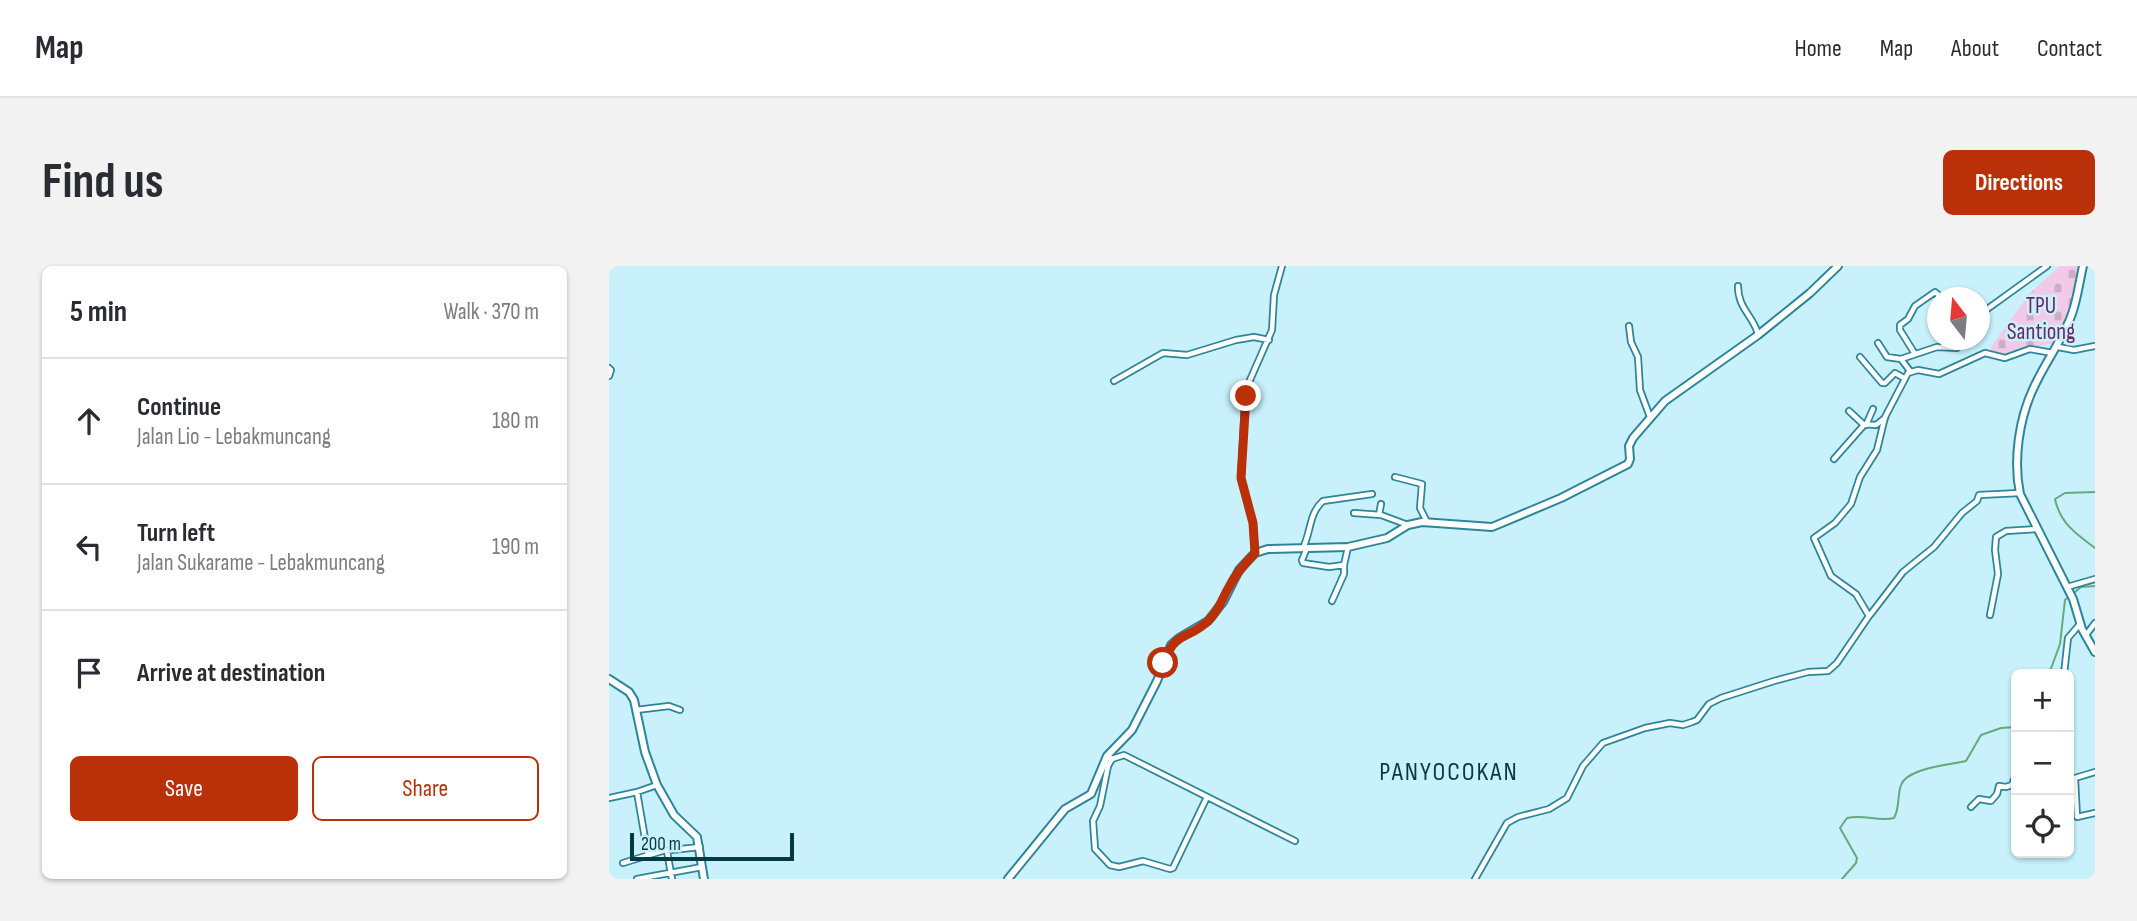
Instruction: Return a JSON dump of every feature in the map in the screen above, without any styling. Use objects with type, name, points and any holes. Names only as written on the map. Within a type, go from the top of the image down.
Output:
[{"type":"street","points":[[1255,553],[1253,523],[1241,478],[1244,423],[1250,380],[1272,330],[1274,295],[1282,266]]},
{"type":"street","points":[[1008,879],[1065,809],[1091,794],[1109,757],[1132,730],[1157,681],[1171,645],[1208,621],[1223,602],[1239,570],[1255,553],[1268,549],[1348,547],[1387,538],[1408,525],[1427,522],[1493,527],[1561,498],[1627,464],[1630,460],[1631,442],[1650,417],[1681,390],[1758,335],[1810,293],[1837,266]]},
{"type":"street","points":[[1990,307],[2047,266]]},
{"type":"street","points":[[2083,266],[2072,315],[2058,347],[2030,395],[2020,432],[2018,476],[2020,493],[2073,599],[2080,624],[2095,652]]},
{"type":"street","points":[[1738,286],[1741,304],[1754,323],[1758,335]]},
{"type":"street","points":[[1915,354],[1900,330],[1900,325],[1908,319],[1915,306],[1927,298]]},
{"type":"street","points":[[1629,326],[1631,342],[1638,357],[1640,390],[1650,417]]},
{"type":"street","points":[[1114,381],[1163,354],[1187,355],[1237,340],[1269,340]]},
{"type":"street","points":[[1878,343],[1887,357],[1901,359],[1928,350]]},
{"type":"street","points":[[2058,347],[2074,350],[2095,346]]},
{"type":"street","points":[[1869,616],[1856,594],[1831,576],[1814,538],[1842,516],[1851,504],[1860,477],[1877,450],[1885,417],[1904,378],[1910,371],[1918,370],[1939,374],[1985,353],[2005,358],[2027,349],[2053,353]]},
{"type":"street","points":[[1860,357],[1882,383],[1895,373],[1904,378]]},
{"type":"street","points":[[1901,359],[1910,371]]},
{"type":"street","points":[[609,368],[609,376]]},
{"type":"street","points":[[1834,459],[1865,425],[1873,409]]},
{"type":"street","points":[[1849,411],[1865,425],[1876,425],[1885,417]]},
{"type":"street","points":[[1395,477],[1422,484],[1420,508],[1427,522]]},
{"type":"street","points":[[1475,879],[1507,823],[1518,817],[1549,809],[1567,798],[1583,766],[1602,743],[1644,728],[1670,723],[1692,723],[1709,704],[1721,698],[1808,672],[1828,671],[1837,663],[1903,572],[1934,547],[1962,513],[1977,501],[1979,495],[2020,493]]},
{"type":"street","points":[[1344,565],[1329,567],[1304,564],[1302,561],[1312,515],[1323,501],[1372,494]]},
{"type":"street","points":[[1379,515],[1381,504]]},
{"type":"street","points":[[1353,513],[1379,515],[1408,525]]},
{"type":"street","points":[[1990,615],[1999,574],[1994,550],[1996,537],[2006,531],[2037,529]]},
{"type":"street","points":[[1332,601],[1344,574],[1348,547]]},
{"type":"street","points":[[2067,588],[2095,579]]},
{"type":"street","points":[[2085,636],[2095,623]]},
{"type":"street","points":[[2065,669],[2068,638],[2080,624]]},
{"type":"street","points":[[609,679],[631,694],[645,752],[657,785],[674,815],[697,837],[704,879]]},
{"type":"street","points":[[636,710],[669,706],[680,710]]},
{"type":"street","points":[[1109,757],[1124,755],[1295,841]]},
{"type":"street","points":[[1109,757],[1100,806],[1092,829],[1095,849],[1110,865],[1119,867],[1143,861],[1173,868],[1207,797]]},
{"type":"street","points":[[2095,772],[2075,778],[2077,817],[2095,813]]},
{"type":"street","points":[[609,797],[657,785]]},
{"type":"street","points":[[1971,807],[1979,799],[1991,801],[1997,794],[1999,785],[2011,785]]},
{"type":"street","points":[[637,792],[648,857]]},
{"type":"street","points":[[623,863],[652,854],[700,847]]},
{"type":"street","points":[[667,851],[672,879]]},
{"type":"street","points":[[637,879],[702,867]]},
{"type":"green space","name":"TPU Santiong","points":[[2060,266],[2078,266],[2072,316],[2054,343],[2017,350],[2012,357],[1991,352],[1991,347],[2030,293]]},
{"type":"waterway","points":[[2095,492],[2065,493],[2055,499],[2065,521],[2075,533],[2095,548]]},
{"type":"waterway","points":[[2051,669],[2060,644],[2065,600],[2081,587],[2095,586]]},
{"type":"waterway","points":[[1842,879],[1857,858],[1840,828],[1847,818],[1894,818],[1901,785],[1905,779],[1920,771],[1966,761],[1981,735],[2011,727]]},
{"type":"district","name":"PANYOCOKAN","points":[[1449,771]]},
{"type":"route","points":[[1163,663],[1176,640],[1213,617],[1239,570],[1255,553],[1253,523],[1241,485],[1246,396]]}]
